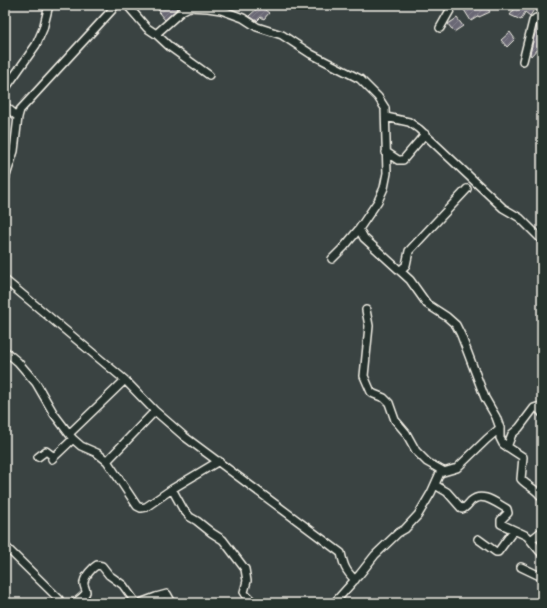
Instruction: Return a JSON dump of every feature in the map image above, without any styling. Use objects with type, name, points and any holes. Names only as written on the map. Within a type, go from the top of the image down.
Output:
[{"type":"street","points":[[5,89],[36,45],[43,29],[49,5]]},
{"type":"street","points":[[5,179],[14,151],[18,117],[25,104],[78,48],[115,5]]},
{"type":"street","points":[[127,5],[147,28],[156,34],[170,48],[210,76]]},
{"type":"street","points":[[440,28],[453,5]]},
{"type":"street","points":[[156,34],[183,10],[189,7],[196,6],[221,10],[243,18],[257,27],[282,35],[311,54],[360,79],[378,97],[385,108],[386,117],[387,173],[384,188],[359,229],[332,259]]},
{"type":"street","points":[[523,61],[534,21],[536,18],[540,20],[542,24]]},
{"type":"street","points":[[5,106],[18,117]]},
{"type":"street","points":[[386,117],[409,122],[425,134],[503,208],[520,218],[542,240]]},
{"type":"street","points":[[386,152],[398,160],[403,160],[425,134]]},
{"type":"street","points":[[400,271],[406,265],[409,251],[467,189]]},
{"type":"street","points":[[359,229],[364,238],[410,280],[427,304],[447,317],[456,325],[483,392],[496,417],[500,428],[500,438],[503,444],[523,458],[524,461],[520,474],[521,479],[539,492],[542,498]]},
{"type":"street","points":[[5,280],[125,380],[154,411],[185,437],[341,553],[345,568],[355,580]]},
{"type":"street","points":[[366,310],[369,326],[364,376],[371,392],[384,398],[389,403],[396,420],[416,451],[427,462],[443,471],[453,470],[500,428]]},
{"type":"street","points":[[5,351],[18,362],[36,383],[54,414],[71,436],[81,446],[97,453],[107,461],[137,506],[141,508],[146,507],[219,462]]},
{"type":"street","points":[[38,457],[46,451],[53,458],[71,436],[125,380]]},
{"type":"street","points":[[507,447],[512,434],[519,428],[534,408],[537,407],[542,413]]},
{"type":"street","points":[[107,461],[154,411]]},
{"type":"street","points":[[334,603],[375,555],[418,515],[440,473],[443,471]]},
{"type":"street","points":[[435,485],[447,492],[462,509],[464,509],[473,500],[481,496],[507,509],[508,513],[501,520],[501,523],[531,540],[542,554]]},
{"type":"street","points":[[172,490],[183,509],[190,517],[197,520],[223,540],[245,569],[247,581],[244,592],[253,603]]},
{"type":"street","points":[[478,539],[498,552],[514,530]]},
{"type":"street","points":[[531,540],[542,531]]},
{"type":"street","points":[[5,546],[59,599],[60,603]]},
{"type":"street","points":[[75,603],[85,594],[86,591],[83,585],[84,580],[91,570],[97,565],[102,566],[110,575],[123,585],[136,603]]},
{"type":"street","points":[[521,567],[542,577]]},
{"type":"street","points":[[140,603],[168,594],[172,603]]},
{"type":"building","points":[[154,5],[173,5],[177,9],[165,20]]},
{"type":"building","points":[[461,5],[486,5],[490,12],[471,21]]},
{"type":"building","points":[[522,5],[537,5],[530,16],[525,12],[521,20],[510,15],[516,7],[519,9]]},
{"type":"building","points":[[260,6],[269,13],[264,19],[261,17],[257,21],[249,16]]},
{"type":"building","points":[[457,18],[463,26],[454,32],[448,24]]},
{"type":"building","points":[[537,25],[542,29],[542,54],[538,48],[531,56],[530,54]]},
{"type":"building","points":[[510,32],[515,39],[507,47],[501,40]]}]
